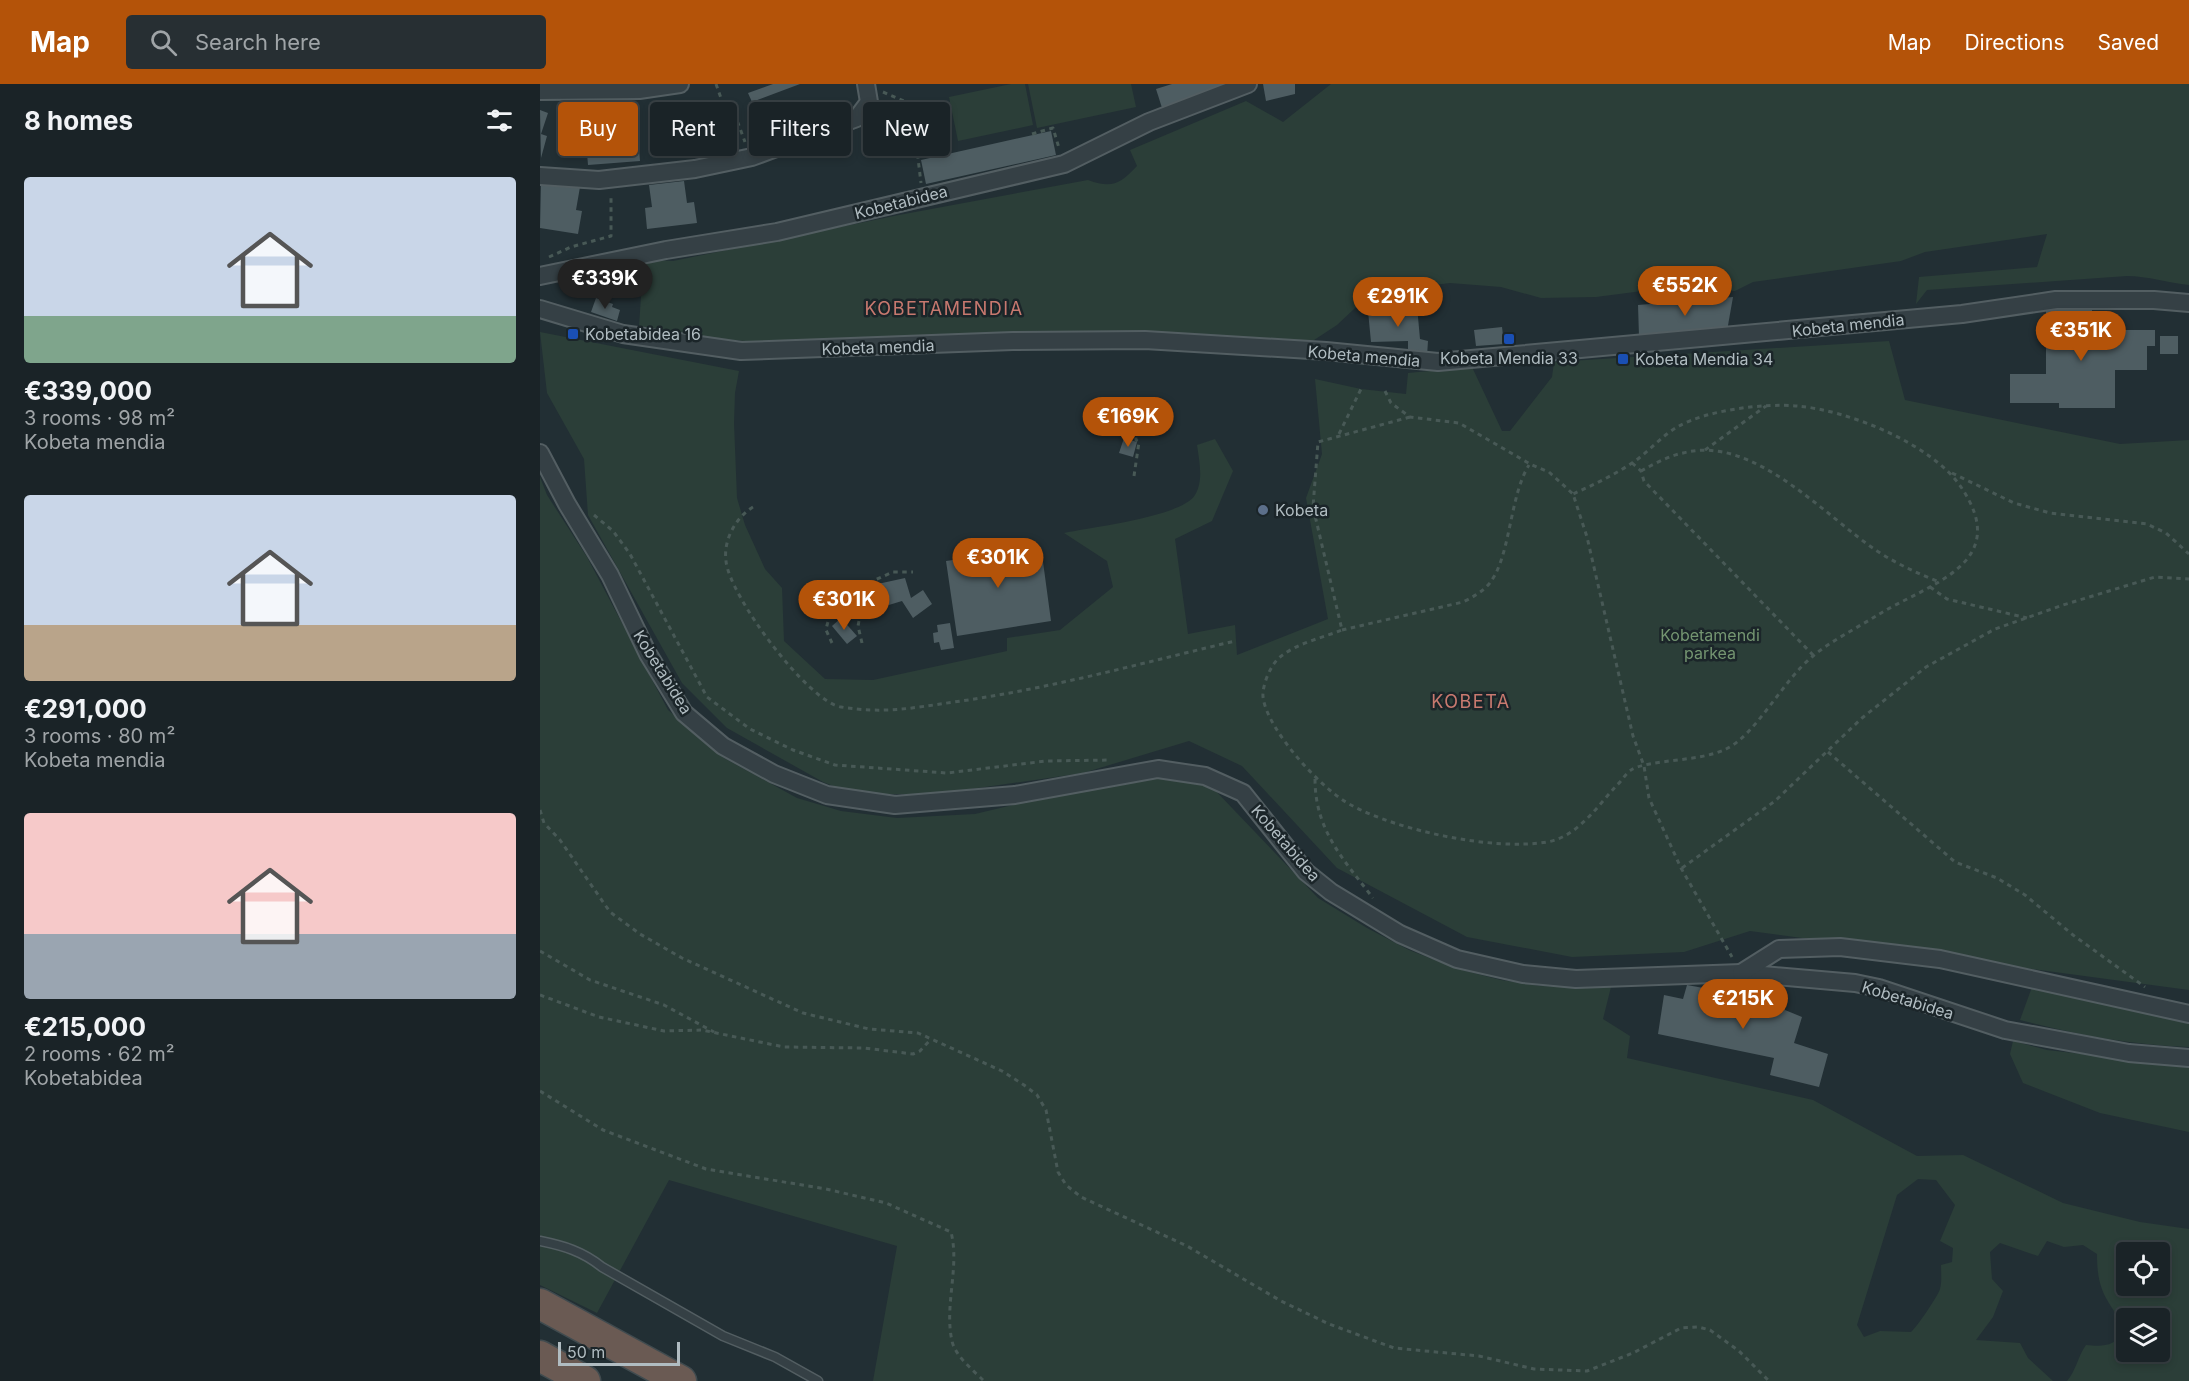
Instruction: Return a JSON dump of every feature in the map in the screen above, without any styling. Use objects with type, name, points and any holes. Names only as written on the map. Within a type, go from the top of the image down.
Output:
[{"type":"highway","points":[[540,1304],[681,1381]]},
{"type":"highway","points":[[540,1356],[585,1381]]},
{"type":"street","points":[[540,91],[639,90],[680,84]]},
{"type":"street","name":"Kobetabidea","points":[[541,269],[777,232],[923,195],[1064,164],[1149,122],[1248,84]]},
{"type":"street","points":[[540,176],[599,180],[695,169],[752,157],[857,118],[869,102],[872,87]]},
{"type":"street","name":"Kobeta mendia","points":[[540,309],[623,334],[741,351],[1013,341],[1145,340],[1326,351],[1438,362],[1962,314],[2056,300],[2154,300],[2189,303]]},
{"type":"street","name":"Kobetabidea","points":[[540,453],[610,575],[648,654],[684,713],[723,746],[774,774],[827,795],[895,805],[1015,795],[1158,769],[1205,776],[1243,794],[1306,872],[1331,892],[1400,934],[1457,959],[1523,974],[1576,979],[1741,973],[1878,988],[2005,1030],[2128,1053],[2189,1058]]},
{"type":"street","points":[[1741,973],[1779,949],[1840,947],[1940,959],[2189,1014]]},
{"type":"lane","points":[[540,1241],[569,1246],[588,1255],[602,1267],[723,1336],[775,1357],[818,1381]]},
{"type":"path","points":[[716,84],[727,115],[738,123],[752,157]]},
{"type":"path","points":[[872,87],[922,109],[923,132],[916,142],[921,185]]},
{"type":"path","points":[[1032,134],[1053,128],[1060,150],[1069,147]]},
{"type":"path","points":[[541,269],[571,247],[611,236],[612,189]]},
{"type":"path","points":[[1342,630],[1313,507],[1318,442],[1334,440],[1339,434],[1361,389]]},
{"type":"path","points":[[1385,391],[1391,403],[1410,417]]},
{"type":"path","points":[[1134,476],[1139,442],[1136,440],[1136,402]]},
{"type":"path","points":[[1705,450],[1767,406]]},
{"type":"path","points":[[1573,494],[1632,463],[1678,426],[1697,418],[1767,406],[1798,406],[1857,419],[1921,451],[1951,472],[2014,503],[2050,513],[2147,524],[2166,533],[2189,554]]},
{"type":"path","points":[[1339,434],[1368,430],[1410,417],[1459,423],[1530,464],[1549,472],[1573,494],[1587,537],[1633,736],[1644,766],[1649,798],[1682,868],[1741,973]]},
{"type":"path","points":[[1641,471],[1684,452],[1705,450],[1738,457],[1774,471],[1875,550],[1901,567],[1939,582]]},
{"type":"path","points":[[1632,463],[1641,471],[1644,481],[1813,656]]},
{"type":"path","points":[[1530,464],[1521,478],[1503,552],[1491,582],[1480,593],[1463,602],[1342,630],[1296,647],[1277,658],[1268,674],[1262,695],[1273,726],[1315,779],[1350,805],[1372,814],[1471,841],[1518,844],[1551,842],[1580,826],[1631,770],[1644,766],[1692,760],[1727,749],[1747,734],[1780,690],[1813,656],[1893,605],[1939,582],[1971,556],[1979,529],[1967,496],[1951,472]]},
{"type":"path","points":[[563,496],[588,510],[613,531],[630,554],[707,697],[750,729],[793,750],[835,765],[947,773],[1046,761],[1107,760],[1120,762],[1128,776]]},
{"type":"path","points":[[753,507],[744,512],[730,532],[725,558],[728,571],[766,638],[807,686],[838,706],[881,712],[1010,695],[1234,641]]},
{"type":"path","points":[[832,643],[826,630],[836,603],[854,587],[893,572],[913,572]]},
{"type":"path","points":[[1682,868],[1775,801],[1862,718],[1926,667],[1995,630],[2028,618],[2154,577],[2189,579]]},
{"type":"path","points":[[862,643],[858,626],[866,584]]},
{"type":"path","points":[[1930,587],[1947,599],[2028,618]]},
{"type":"path","points":[[1828,752],[1955,862],[1997,878],[2025,895],[2073,935],[2159,998],[2169,1009]]},
{"type":"path","points":[[1315,779],[1315,805],[1320,821],[1377,903]]},
{"type":"path","points":[[540,810],[544,824],[560,840],[610,912],[640,934],[682,958],[803,1013],[869,1029],[918,1033],[1002,1071],[1037,1095],[1049,1118],[1058,1172],[1066,1185],[1081,1197],[1187,1246],[1281,1301],[1329,1324],[1394,1348],[1479,1356],[1534,1369],[1587,1371],[1633,1353],[1681,1328],[1698,1327],[1710,1330],[1739,1351],[1769,1381]]},
{"type":"path","points":[[540,951],[590,980],[664,1005],[716,1033]]},
{"type":"path","points":[[540,995],[623,1023],[664,1031],[702,1030],[784,1047],[864,1048],[913,1054],[920,1051],[931,1039]]},
{"type":"path","points":[[540,1091],[603,1130],[706,1169],[826,1189],[886,1203],[951,1232],[955,1248],[950,1287],[952,1342],[966,1362],[984,1381]]},
{"type":"green space","points":[[1011,84],[1025,84],[1033,125],[958,141],[949,97]]},
{"type":"green space","points":[[1028,84],[1131,84],[1136,107],[1037,128]]},
{"type":"green space","points":[[1331,84],[2189,84],[2189,285],[2127,276],[1927,290],[1916,304],[1919,277],[2037,267],[2047,234],[1925,252],[1901,261],[1753,282],[1735,291],[1649,298],[1650,290],[1596,297],[1541,298],[1501,287],[1450,283],[1371,293],[1337,325],[1311,342],[770,343],[720,339],[639,326],[641,297],[634,259],[673,261],[899,215],[1088,180],[1103,184],[1115,183],[1126,177],[1137,166],[1130,150],[1246,101],[1283,122]]},
{"type":"green space","name":"Kobetamendi parkea","points":[[540,332],[739,371],[735,393],[734,423],[737,498],[745,525],[765,569],[782,588],[784,641],[825,679],[873,680],[1007,651],[1007,638],[1060,630],[1113,587],[1107,561],[1064,533],[1155,515],[1186,503],[1198,489],[1200,470],[1197,445],[1215,439],[1233,471],[1212,521],[1175,539],[1188,634],[1235,625],[1237,655],[1328,619],[1306,498],[1322,454],[1315,379],[1361,389],[1406,394],[1408,373],[1472,367],[1502,431],[1510,431],[1552,377],[1554,362],[1889,341],[1905,400],[2120,444],[2189,440],[2189,990],[1750,931],[1684,952],[1572,957],[1467,937],[1337,868],[1242,766],[1189,741],[1083,773],[937,794],[854,794],[823,782],[727,728],[682,683],[588,515],[584,459],[547,393]]},
{"type":"green space","points":[[540,477],[547,495],[587,557],[668,710],[724,758],[797,798],[841,811],[897,818],[975,814],[1046,797],[1175,776],[1212,787],[1318,898],[1409,950],[1458,969],[1501,980],[1540,986],[1611,987],[1603,1019],[1630,1036],[1627,1058],[1813,1100],[1917,1156],[1963,1155],[2063,1203],[2140,1222],[2189,1229],[2189,1381],[2067,1381],[2086,1345],[2098,1346],[2116,1340],[2116,1362],[2170,1362],[2170,1308],[2116,1308],[2116,1314],[2105,1296],[2099,1279],[2097,1254],[2083,1245],[2064,1247],[2047,1241],[2038,1256],[2000,1243],[1990,1252],[1992,1279],[2003,1291],[1993,1317],[1976,1340],[2020,1343],[2028,1358],[2053,1381],[873,1381],[897,1246],[669,1180],[597,1313],[540,1285]],"holes":[[[1918,1179],[1936,1180],[1955,1205],[1940,1241],[1953,1248],[1952,1262],[1941,1265],[1940,1289],[1911,1332],[1880,1331],[1864,1337],[1857,1325],[1897,1195]]]},
{"type":"green space","points":[[2032,987],[2189,1021],[2189,1047],[2104,1038],[2020,1020]]},
{"type":"green space","points":[[2013,1041],[2047,1050],[2189,1066],[2189,1132],[2100,1113],[2023,1083],[2010,1054]]},
{"type":"building","points":[[773,84],[800,84],[752,102],[748,93]]},
{"type":"building","points":[[1172,84],[1222,84],[1224,87],[1163,111],[1156,89]]},
{"type":"building","points":[[1263,84],[1295,84],[1295,94],[1266,101]]},
{"type":"building","points":[[540,110],[548,113],[541,134],[547,136],[541,158]]},
{"type":"building","points":[[1051,131],[1056,155],[926,184],[921,160],[950,156],[950,154]]},
{"type":"building","points":[[638,136],[640,161],[588,165],[587,156],[638,156]]},
{"type":"building","points":[[541,181],[580,187],[576,210],[582,211],[578,234],[540,228]]},
{"type":"building","points":[[684,181],[687,203],[694,202],[697,223],[647,229],[645,208],[652,207],[649,185]]},
{"type":"building","points":[[627,270],[631,291],[615,294],[611,273]]},
{"type":"building","points":[[1733,297],[1727,331],[1639,336],[1638,305]]},
{"type":"building","points":[[596,298],[613,304],[612,307],[620,310],[617,321],[591,312]]},
{"type":"building","points":[[1417,306],[1420,339],[1428,341],[1427,356],[1408,354],[1408,341],[1371,342],[1368,311]]},
{"type":"building","points":[[2046,307],[2092,307],[2092,330],[2155,330],[2155,346],[2147,346],[2147,370],[2115,370],[2115,408],[2059,408],[2059,403],[2010,403],[2010,374],[2046,374]]},
{"type":"building","points":[[1502,327],[1504,344],[1476,346],[1474,330]]},
{"type":"building","points":[[2160,336],[2178,336],[2178,354],[2160,354]]},
{"type":"building","points":[[1124,438],[1137,442],[1133,457],[1119,453]]},
{"type":"building","points":[[1009,538],[1010,552],[1041,547],[1051,621],[957,636],[946,561],[981,556],[979,541]]},
{"type":"building","points":[[905,578],[911,598],[923,590],[932,604],[913,618],[902,601],[879,608],[873,585]]},
{"type":"building","points":[[841,618],[857,636],[847,644],[832,626]]},
{"type":"building","points":[[950,623],[954,648],[941,650],[939,642],[934,643],[933,633],[938,632],[937,625]]},
{"type":"building","points":[[1687,985],[1785,1003],[1785,1010],[1802,1017],[1794,1043],[1828,1054],[1819,1087],[1770,1075],[1774,1058],[1658,1034],[1664,995],[1683,999]]},
{"type":"place","name":"Kobetabidea 16","points":[[573,334]]},
{"type":"place","name":"Kobeta Mendia 33","points":[[1509,339]]},
{"type":"place","name":"Kobeta Mendia 34","points":[[1623,359]]},
{"type":"place","name":"Kobeta","points":[[1263,510]]},
{"type":"district","name":"KOBETAMENDIA","points":[[944,308]]},
{"type":"district","name":"KOBETA","points":[[1471,701]]}]
